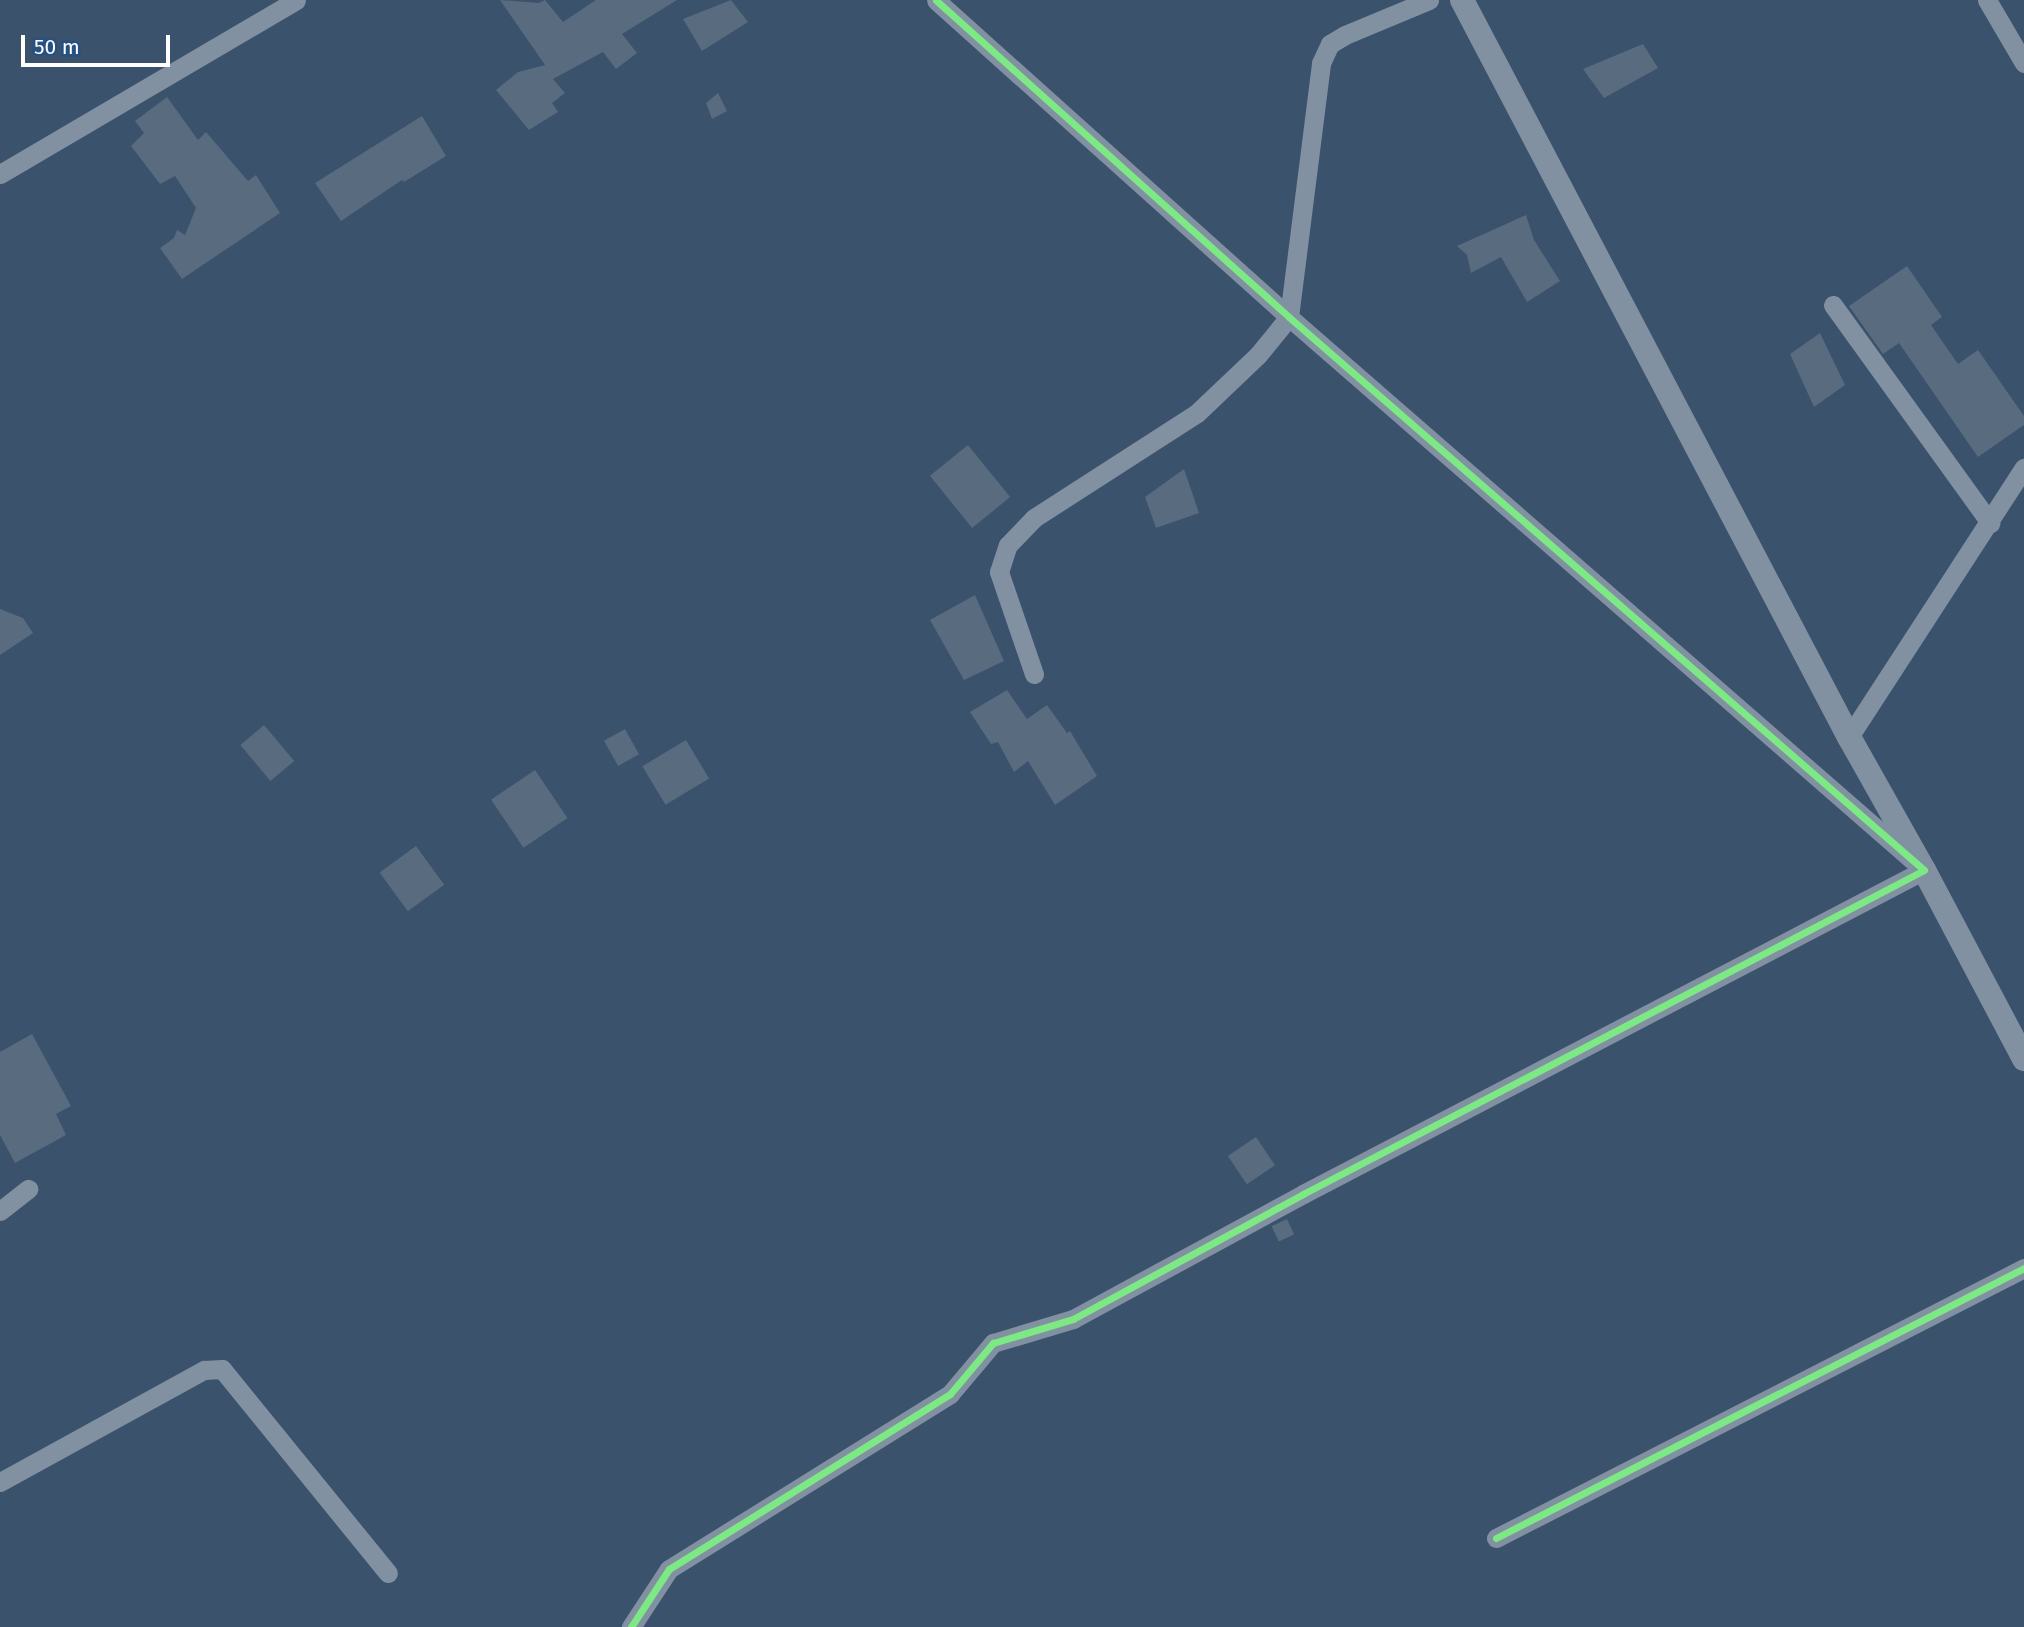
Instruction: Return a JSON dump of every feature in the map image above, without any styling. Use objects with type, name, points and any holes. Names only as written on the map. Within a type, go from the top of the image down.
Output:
[{"type":"street","points":[[0,173],[296,0]]},
{"type":"street","points":[[936,0],[1289,317],[1924,870]]},
{"type":"street","points":[[1034,674],[999,572],[1008,545],[1034,518],[1197,413],[1258,355],[1289,317],[1321,63],[1330,44],[1345,35],[1429,0]]},
{"type":"street","points":[[1462,0],[1849,737],[1924,870],[2024,1059]]},
{"type":"street","points":[[1987,0],[2024,63]]},
{"type":"street","points":[[1833,305],[1990,523]]},
{"type":"street","points":[[1849,737],[2024,468]]},
{"type":"street","points":[[631,1627],[669,1569],[950,1394],[993,1343],[1073,1319],[1303,1194],[1924,870]]},
{"type":"street","points":[[0,1211],[28,1189]]},
{"type":"street","points":[[1496,1538],[2024,1268]]},
{"type":"street","points":[[0,1482],[204,1370],[222,1369],[388,1573]]},
{"type":"building","points":[[500,0],[539,3],[545,0],[563,22],[596,0],[677,0],[622,34],[637,53],[616,69],[603,52],[553,79],[565,93],[552,103],[558,112],[529,130],[496,90],[518,72],[545,65]]},
{"type":"building","points":[[731,0],[748,22],[702,51],[683,19]]},
{"type":"building","points":[[1643,44],[1658,68],[1604,98],[1583,69]]},
{"type":"building","points":[[718,93],[727,111],[712,119],[706,103]]},
{"type":"building","points":[[167,97],[198,140],[206,132],[248,181],[256,175],[280,213],[182,279],[160,248],[174,238],[177,230],[185,235],[196,208],[175,176],[160,184],[131,146],[144,133],[135,121]]},
{"type":"building","points":[[422,116],[446,156],[404,182],[402,180],[341,221],[315,183]]},
{"type":"building","points":[[1526,215],[1534,240],[1560,281],[1527,302],[1501,257],[1471,273],[1467,255],[1457,246]]},
{"type":"building","points":[[1907,266],[1942,317],[1931,325],[1958,364],[1978,350],[2024,416],[2024,425],[1978,457],[1899,343],[1883,354],[1849,306]]},
{"type":"building","points":[[1820,333],[1845,385],[1814,407],[1790,354]]},
{"type":"building","points":[[968,445],[1010,497],[972,528],[930,476]]},
{"type":"building","points":[[1184,469],[1199,513],[1156,528],[1145,497]]},
{"type":"building","points":[[975,595],[1004,661],[964,680],[930,620]]},
{"type":"building","points":[[0,609],[23,618],[33,633],[0,655]]},
{"type":"building","points":[[1007,690],[1027,719],[1047,705],[1067,733],[1070,731],[1097,776],[1055,805],[1028,761],[1014,772],[998,742],[991,744],[970,712]]},
{"type":"building","points":[[264,725],[294,761],[270,781],[240,745]]},
{"type":"building","points":[[625,729],[639,754],[618,766],[604,741]]},
{"type":"building","points":[[686,740],[709,779],[665,805],[642,766]]},
{"type":"building","points":[[535,770],[567,818],[523,848],[491,800]]},
{"type":"building","points":[[416,846],[444,885],[408,911],[380,872]]},
{"type":"building","points":[[32,1034],[71,1106],[56,1114],[66,1135],[15,1163],[0,1135],[0,1052]]},
{"type":"building","points":[[1256,1137],[1275,1165],[1247,1184],[1228,1156]]},
{"type":"building","points":[[1287,1219],[1294,1234],[1279,1242],[1272,1226]]},
{"type":"cycle path","points":[[631,1627],[669,1569],[950,1394],[993,1343],[1073,1319],[1303,1194],[1924,870],[1289,317],[936,0]]},
{"type":"cycle path","points":[[1496,1538],[2024,1268]]}]
